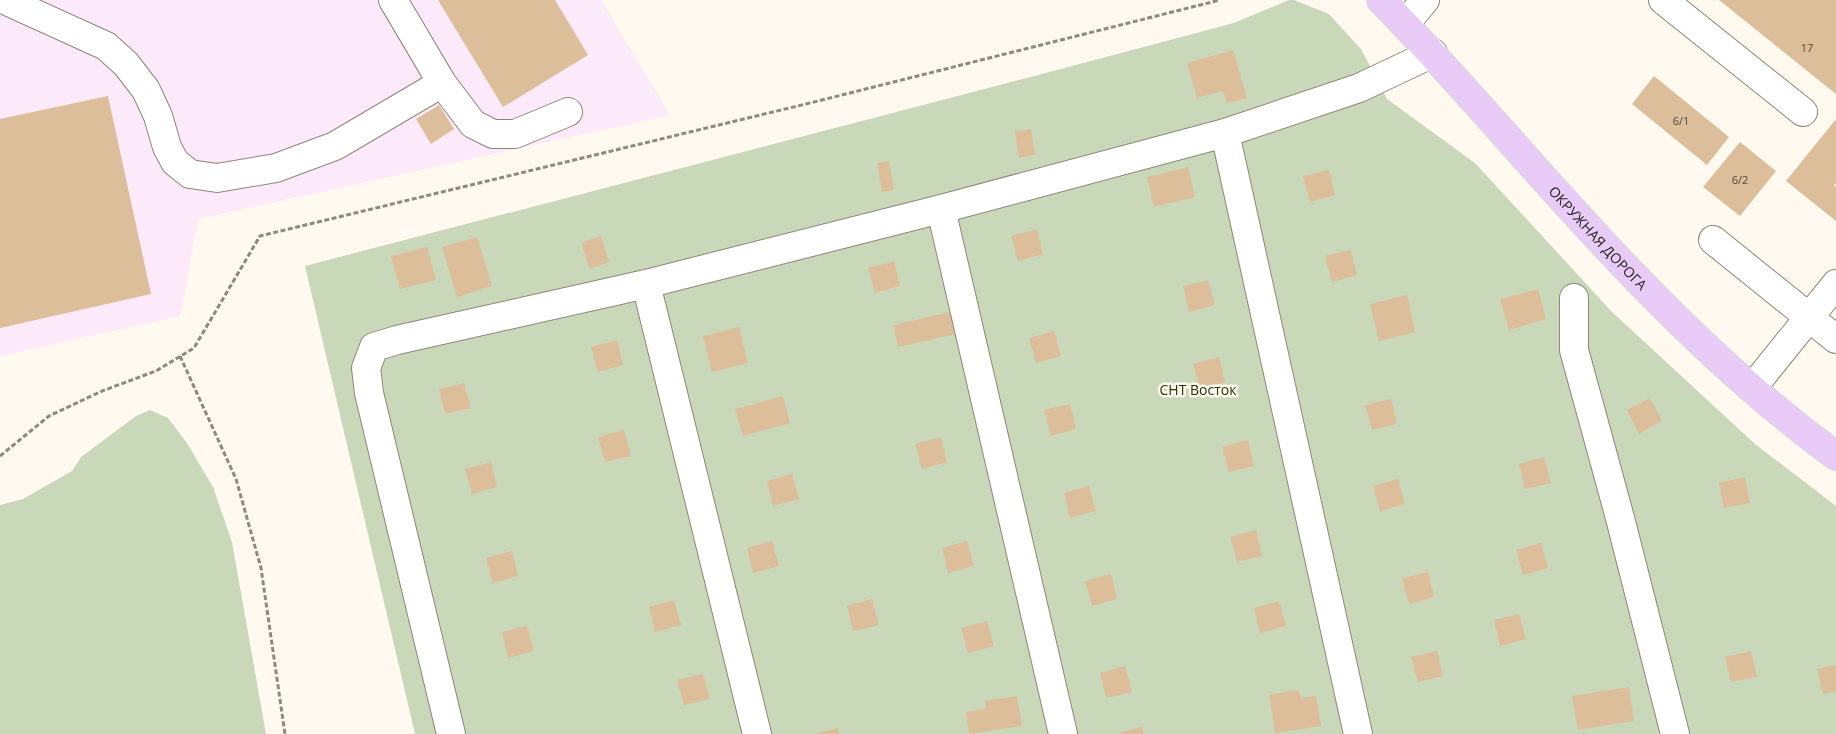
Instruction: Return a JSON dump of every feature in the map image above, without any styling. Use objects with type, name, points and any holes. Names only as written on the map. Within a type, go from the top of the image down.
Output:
[{"type":"main road","name":"ОКРУЖНАЯ ДОРОГА","points":[[1381,0],[1433,54],[1638,280],[1701,342],[1752,388],[1836,456]]},
{"type":"lane","points":[[393,0],[442,83],[473,124],[494,134],[515,134],[568,112]]},
{"type":"lane","points":[[1404,24],[1425,0]]},
{"type":"lane","points":[[1663,0],[1803,112]]},
{"type":"lane","points":[[5,5],[106,46],[126,64],[146,90],[158,116],[167,148],[176,162],[190,174],[218,178],[276,168],[335,146],[442,83]]},
{"type":"lane","points":[[451,734],[369,393],[366,368],[374,347],[397,340],[646,284],[1225,133],[1359,88],[1433,54]]},
{"type":"lane","points":[[1225,133],[1358,734]]},
{"type":"lane","points":[[941,208],[1063,734]]},
{"type":"lane","points":[[1713,240],[1836,339]]},
{"type":"lane","points":[[646,284],[757,734]]},
{"type":"lane","points":[[1752,388],[1836,284]]},
{"type":"lane","points":[[1574,298],[1574,350],[1620,518],[1675,734]]},
{"type":"path","points":[[0,456],[49,416],[102,390],[156,371],[194,348],[260,236],[814,102],[1220,0]]},
{"type":"path","points":[[180,356],[236,479],[260,568],[285,734]]},
{"type":"shaded area","points":[[0,0],[601,0],[670,115],[198,219],[180,316],[0,356]]},
{"type":"green space","name":"СНТ Восток","points":[[1289,0],[1294,0],[1329,14],[1361,49],[1387,99],[1475,163],[1612,312],[1755,444],[1836,506],[1836,734],[415,734],[305,266],[1234,23]]},
{"type":"green space","points":[[150,410],[168,418],[187,443],[213,487],[232,542],[266,734],[0,734],[0,505],[23,499],[72,471],[81,457],[136,416]]},
{"type":"building","points":[[438,0],[555,0],[588,55],[503,107]]},
{"type":"building","points":[[1719,0],[1836,0],[1836,94]]},
{"type":"building","points":[[1233,50],[1247,98],[1227,103],[1223,91],[1197,98],[1187,63]]},
{"type":"building","points":[[1654,76],[1729,137],[1707,165],[1632,104]]},
{"type":"building","points":[[108,96],[151,294],[0,328],[0,119]]},
{"type":"building","points":[[439,105],[454,129],[431,144],[416,119]]},
{"type":"building","points":[[1836,119],[1836,183],[1834,185],[1836,187],[1836,221],[1786,181]]},
{"type":"building","points":[[1031,129],[1035,155],[1019,158],[1015,132]]},
{"type":"building","points":[[1740,142],[1776,171],[1740,216],[1703,187]]},
{"type":"building","points":[[889,161],[894,190],[882,192],[877,163]]},
{"type":"building","points":[[1188,167],[1195,197],[1154,207],[1147,177]]},
{"type":"building","points":[[1329,170],[1335,195],[1310,202],[1303,176]]},
{"type":"building","points":[[1037,229],[1043,254],[1018,261],[1011,236]]},
{"type":"building","points":[[601,236],[609,262],[590,269],[581,243]]},
{"type":"building","points":[[477,237],[492,286],[457,297],[442,247]]},
{"type":"building","points":[[427,247],[436,280],[400,289],[391,256]]},
{"type":"building","points":[[1351,250],[1357,275],[1332,282],[1325,256]]},
{"type":"building","points":[[894,261],[900,286],[875,293],[868,268]]},
{"type":"building","points":[[1208,280],[1215,305],[1189,312],[1183,286]]},
{"type":"building","points":[[1538,289],[1546,319],[1509,330],[1500,299]]},
{"type":"building","points":[[1407,295],[1415,332],[1379,341],[1370,304]]},
{"type":"building","points":[[955,311],[960,333],[898,347],[893,325]]},
{"type":"building","points":[[739,327],[748,363],[712,372],[703,336]]},
{"type":"building","points":[[1054,331],[1061,356],[1036,363],[1029,338]]},
{"type":"building","points":[[617,340],[623,365],[598,372],[591,347]]},
{"type":"building","points":[[1219,357],[1225,382],[1200,389],[1193,364]]},
{"type":"building","points":[[464,383],[471,408],[445,414],[439,389]]},
{"type":"building","points":[[783,396],[790,423],[743,436],[735,409]]},
{"type":"building","points":[[1650,398],[1662,421],[1639,434],[1627,410]]},
{"type":"building","points":[[1391,399],[1397,424],[1372,430],[1365,405]]},
{"type":"building","points":[[1070,404],[1076,429],[1051,436],[1044,410]]},
{"type":"building","points":[[624,430],[631,456],[605,462],[598,437]]},
{"type":"building","points":[[941,437],[947,462],[922,469],[915,444]]},
{"type":"building","points":[[1248,440],[1254,466],[1229,472],[1222,447]]},
{"type":"building","points":[[1544,457],[1551,483],[1525,489],[1519,464]]},
{"type":"building","points":[[491,462],[497,487],[472,494],[465,469]]},
{"type":"building","points":[[792,474],[799,499],[773,506],[767,481]]},
{"type":"building","points":[[1745,477],[1750,503],[1724,508],[1719,483]]},
{"type":"building","points":[[1398,479],[1405,504],[1380,511],[1373,486]]},
{"type":"building","points":[[1089,486],[1096,511],[1070,518],[1064,493]]},
{"type":"building","points":[[1256,530],[1262,556],[1237,562],[1230,537]]},
{"type":"building","points":[[772,541],[779,566],[753,573],[747,548]]},
{"type":"building","points":[[967,541],[974,566],[948,573],[942,548]]},
{"type":"building","points":[[1541,543],[1548,568],[1523,575],[1516,550]]},
{"type":"building","points":[[512,551],[518,576],[493,583],[486,558]]},
{"type":"building","points":[[1428,572],[1434,597],[1409,604],[1402,579]]},
{"type":"building","points":[[1111,574],[1117,599],[1092,606],[1085,581]]},
{"type":"building","points":[[872,599],[879,625],[853,631],[847,606]]},
{"type":"building","points":[[674,600],[681,625],[655,632],[649,607]]},
{"type":"building","points":[[1279,601],[1286,626],[1260,633],[1254,608]]},
{"type":"building","points":[[1519,614],[1526,639],[1500,646],[1494,620]]},
{"type":"building","points":[[987,621],[994,646],[968,653],[961,628]]},
{"type":"building","points":[[527,626],[534,651],[508,658],[502,632]]},
{"type":"building","points":[[1437,651],[1443,676],[1418,682],[1411,657]]},
{"type":"building","points":[[1751,651],[1757,677],[1731,682],[1725,657]]},
{"type":"building","points":[[1836,665],[1836,691],[1823,694],[1817,669]]},
{"type":"building","points":[[1125,666],[1132,692],[1106,698],[1100,673]]},
{"type":"building","points":[[703,674],[710,699],[684,705],[677,680]]},
{"type":"building","points":[[1629,687],[1634,721],[1578,730],[1572,696]]},
{"type":"building","points":[[1299,690],[1301,698],[1316,696],[1321,726],[1275,733],[1269,695]]},
{"type":"building","points":[[1017,696],[1022,726],[969,734],[966,712],[986,708],[985,701]]},
{"type":"building","points":[[1142,727],[1144,734],[1119,734],[1119,733]]},
{"type":"building","points":[[838,728],[839,734],[818,734],[818,733]]}]
